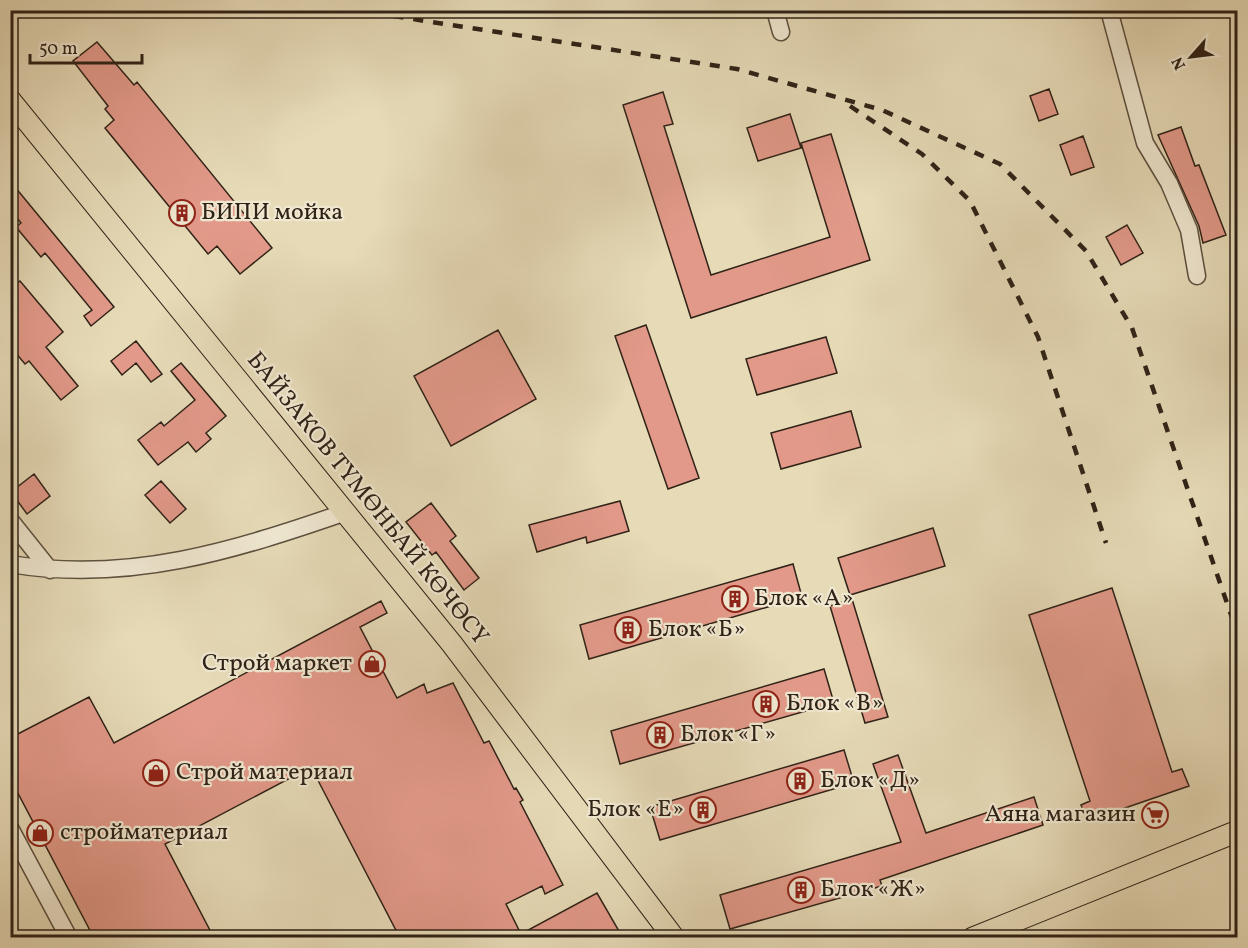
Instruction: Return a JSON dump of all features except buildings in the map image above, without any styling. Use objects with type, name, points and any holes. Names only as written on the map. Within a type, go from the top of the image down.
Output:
[{"type":"main road","name":"БАЙЗАКОВ ТҮМӨНБАЙ КӨЧӨСҮ","points":[[10,100],[459,652],[674,938]]},
{"type":"main road","points":[[973,938],[1238,831]]},
{"type":"street","points":[[775,10],[781,32]]},
{"type":"street","points":[[1109,10],[1145,143],[1169,183],[1189,230],[1197,276]]},
{"type":"street","points":[[10,564],[50,570],[136,569],[254,544],[346,512]]},
{"type":"street","points":[[10,520],[50,570]]},
{"type":"street","points":[[10,828],[69,938]]},
{"type":"railway","points":[[354,10],[737,69],[882,110],[1000,164],[1086,251],[1132,328],[1238,635]]},
{"type":"railway","points":[[850,106],[922,154],[970,201],[1038,337],[1106,543]]},
{"type":"place","name":"БИПИ мойка","points":[[182,213]]},
{"type":"place","name":"Блок «А»","points":[[735,599]]},
{"type":"place","name":"Блок «Б»","points":[[628,630]]},
{"type":"place","name":"Строй маркет","points":[[372,664]]},
{"type":"place","name":"Блок «В»","points":[[766,704]]},
{"type":"place","name":"Блок «Г»","points":[[660,735]]},
{"type":"place","name":"Строй материал","points":[[156,773]]},
{"type":"place","name":"Блок «Д»","points":[[800,781]]},
{"type":"place","name":"Блок «Е»","points":[[703,810]]},
{"type":"place","name":"Аяна магазин","points":[[1155,815]]},
{"type":"place","name":"стройматериал","points":[[40,833]]},
{"type":"place","name":"Блок «Ж»","points":[[801,890]]}]
